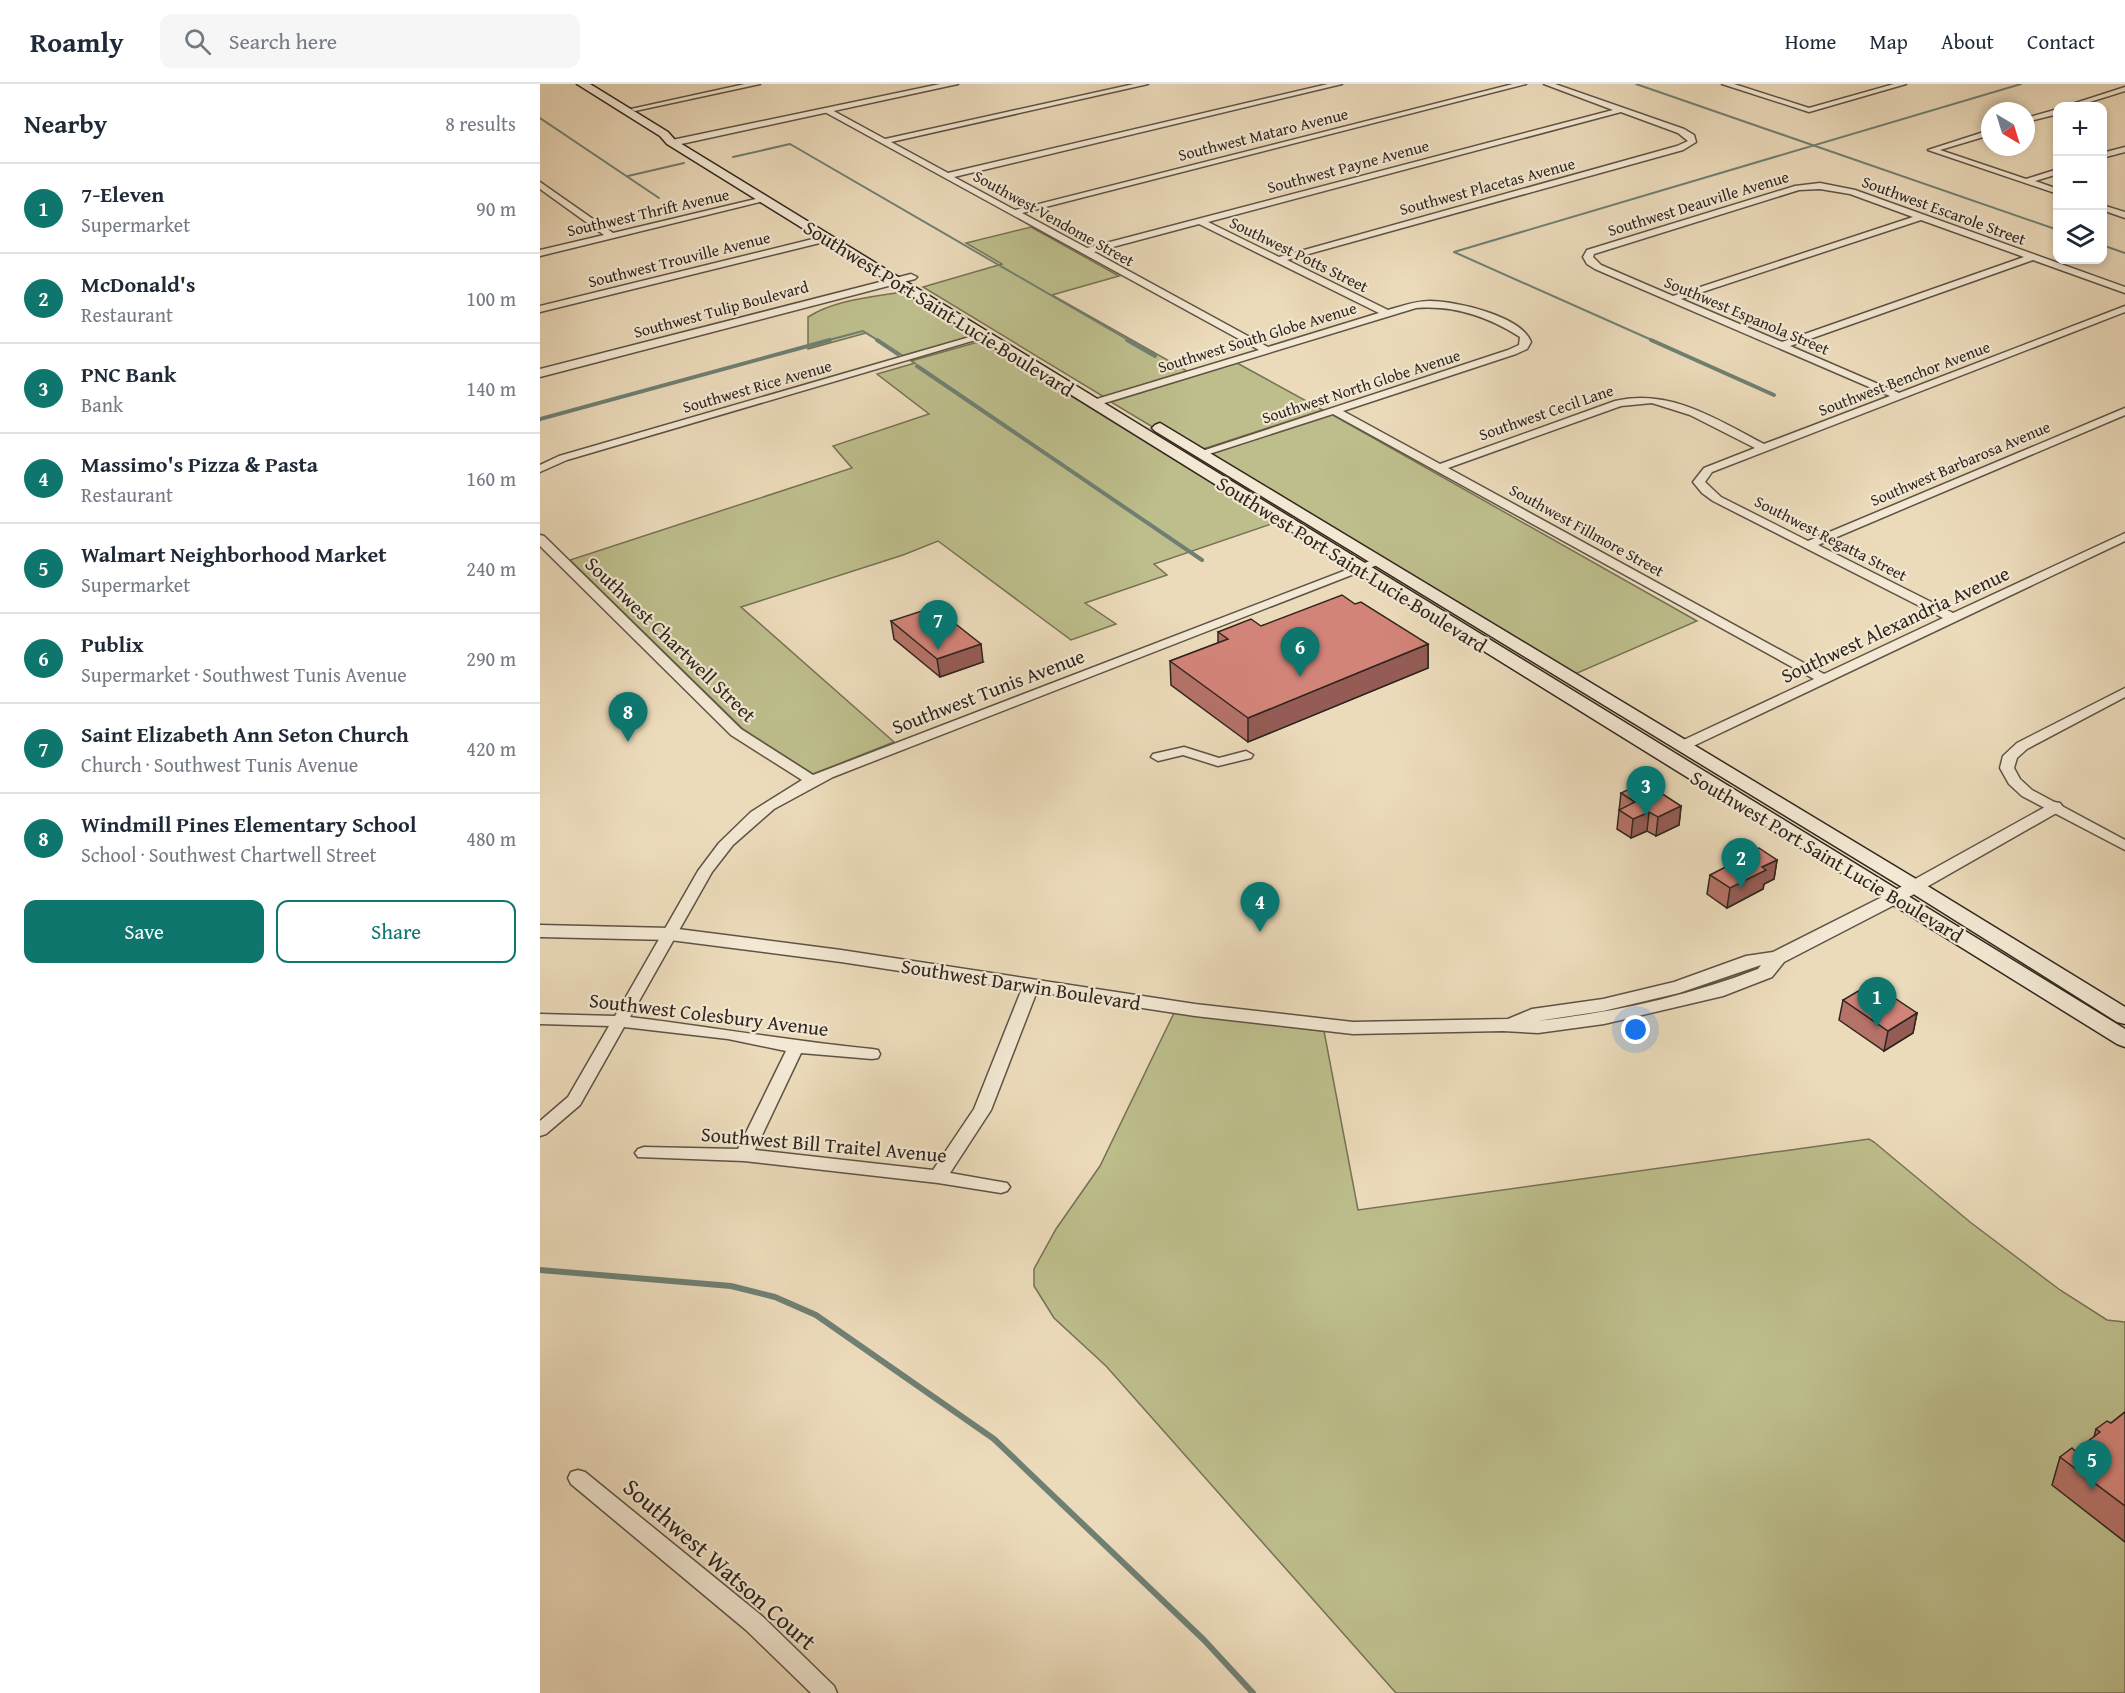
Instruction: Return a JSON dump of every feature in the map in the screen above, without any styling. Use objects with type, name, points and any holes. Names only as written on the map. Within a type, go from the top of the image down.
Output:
[{"type":"main road","name":"Southwest Port Saint Lucie Boulevard","points":[[582,84],[894,282],[984,336],[1202,453],[1682,746],[2125,1039]]},
{"type":"main road","name":"Southwest Port Saint Lucie Boulevard","points":[[592,84],[911,277],[1360,570],[1625,732],[2125,1017]]},
{"type":"main road","points":[[1625,732],[1682,746]]},
{"type":"street","points":[[635,109],[756,84]]},
{"type":"street","points":[[672,143],[952,84]]},
{"type":"street","points":[[882,142],[1144,84]]},
{"type":"street","points":[[947,177],[1338,84]]},
{"type":"street","name":"Southwest Mataro Avenue","points":[[1012,213],[1522,84]]},
{"type":"street","points":[[1548,84],[1620,110]]},
{"type":"street","points":[[1726,84],[1809,110],[1902,84]]},
{"type":"street","points":[[2083,102],[2125,89]]},
{"type":"street","name":"Southwest Placetas Avenue","points":[[1278,260],[1680,148],[1692,142],[1693,139],[1687,134],[1620,110]]},
{"type":"street","name":"Southwest Payne Avenue","points":[[1084,252],[1620,110]]},
{"type":"street","name":"Southwest Vendome Street","points":[[827,111],[1267,350]]},
{"type":"street","points":[[2035,117],[2053,112]]},
{"type":"street","points":[[1981,135],[1932,150],[2053,190]]},
{"type":"street","points":[[2107,155],[2125,149]]},
{"type":"street","points":[[2025,182],[2053,173]]},
{"type":"street","points":[[540,185],[611,236]]},
{"type":"street","name":"Southwest Escarole Street","points":[[1820,186],[1852,192],[2125,290]]},
{"type":"street","name":"Southwest Deauville Avenue","points":[[1588,257],[1590,252],[1600,248],[1798,188],[1820,186]]},
{"type":"street","name":"Southwest Thrift Avenue","points":[[540,253],[764,200]]},
{"type":"street","points":[[2107,208],[2125,215]]},
{"type":"street","points":[[1672,299],[1921,217]]},
{"type":"street","name":"Southwest Potts Street","points":[[1199,221],[1387,313]]},
{"type":"street","name":"Southwest Trouville Avenue","points":[[540,309],[825,238]]},
{"type":"street","name":"Southwest Espanola Street","points":[[1588,257],[1598,267],[1898,396]]},
{"type":"street","points":[[1781,346],[2032,257]]},
{"type":"street","name":"Southwest Tulip Boulevard","points":[[540,374],[911,277]]},
{"type":"street","name":"Southwest South Globe Avenue","points":[[1102,401],[1387,313],[1429,303],[1454,304],[1468,309],[1516,330],[1524,336],[1526,342]]},
{"type":"street","name":"Southwest Benchor Avenue","points":[[1700,482],[1708,470],[2125,309]]},
{"type":"street","name":"Southwest Rice Avenue","points":[[540,469],[563,458],[984,336]]},
{"type":"street","name":"Southwest North Globe Avenue","points":[[1202,453],[1512,352],[1523,347],[1526,342]]},
{"type":"street","name":"Southwest Cecil Lane","points":[[1438,468],[1619,403],[1635,400],[1651,400],[1673,405],[1765,448]]},
{"type":"street","name":"Southwest Fillmore Street","points":[[1334,410],[1824,679]]},
{"type":"street","name":"Southwest Barbarosa Avenue","points":[[1808,545],[2125,411]]},
{"type":"street","name":"Southwest Regatta Street","points":[[1700,482],[1706,491],[1717,499],[1953,618]]},
{"type":"street","name":"Southwest Alexandria Avenue","points":[[1682,746],[2125,537]]},
{"type":"street","name":"Southwest Chartwell Street","points":[[540,539],[736,732],[811,780]]},
{"type":"street","name":"Southwest Tunis Avenue","points":[[540,1130],[574,1101],[705,871],[731,838],[775,802],[811,780],[1379,562]]},
{"type":"street","points":[[2125,692],[2022,746],[2010,756],[2007,768],[2014,781],[2027,793],[2125,846]]},
{"type":"street","points":[[1158,757],[1184,751],[1218,762],[1246,755]]},
{"type":"street","name":"Southwest Darwin Boulevard","points":[[540,931],[670,934],[841,956],[1195,1010],[1353,1028],[1503,1025],[1538,1027],[1604,1018],[1665,1005],[1716,992],[1765,973],[1777,958],[1905,892],[2054,807]]},
{"type":"street","points":[[938,1177],[982,1110],[1031,986]]},
{"type":"street","name":"Southwest Colesbury Avenue","points":[[540,1019],[618,1021],[728,1034],[796,1047],[872,1054]]},
{"type":"street","points":[[744,1155],[796,1047]]},
{"type":"street","name":"Southwest Bill Traitel Avenue","points":[[644,1154],[744,1155],[938,1177],[1001,1187]]},
{"type":"street","name":"Southwest Watson Court","points":[[578,1478],[754,1623],[826,1693]]},
{"type":"green space","points":[[1031,227],[1119,276],[1052,295],[1187,371],[1104,397],[923,287],[1002,264],[966,243]]},
{"type":"green space","points":[[908,291],[986,334],[905,357],[866,333],[808,349],[808,317],[843,302]]},
{"type":"green space","points":[[992,338],[1280,521],[1154,564],[1167,575],[1085,603],[1116,624],[1071,640],[938,541],[903,555],[741,607],[894,742],[813,774],[744,730],[570,560],[852,468],[833,446],[929,414],[877,374],[915,363],[911,361]]},
{"type":"green space","points":[[1237,363],[1323,410],[1194,452],[1111,402]]},
{"type":"green space","points":[[1331,414],[1697,621],[1566,678],[1202,457]]},
{"type":"green space","points":[[1174,1013],[1324,1031],[1358,1210],[1869,1139],[1874,1142],[1970,1222],[2060,1290],[2107,1320],[2125,1322],[2125,1693],[1396,1693],[1106,1366],[1054,1318],[1034,1286],[1034,1269],[1056,1229],[1100,1166]]},
{"type":"building","points":[[1342,595],[1355,604],[1361,602],[1428,644],[1248,718],[1170,661],[1228,639],[1218,632],[1251,619],[1261,626]]},
{"type":"building","points":[[934,607],[981,644],[937,659],[891,621]]},
{"type":"building","points":[[1644,782],[1681,806],[1658,817],[1649,812],[1633,819],[1619,810],[1635,802],[1621,793]]},
{"type":"building","points":[[1759,848],[1777,860],[1762,867],[1766,870],[1730,888],[1710,875],[1745,857],[1743,856]]},
{"type":"building","points":[[1872,983],[1917,1013],[1888,1031],[1843,1000]]},
{"type":"building","points":[[2125,1412],[2125,1506],[2060,1457],[2072,1448],[2075,1451],[2100,1432],[2096,1429],[2107,1421],[2111,1423]]},
{"type":"waterway","points":[[1636,84],[1814,145]]},
{"type":"waterway","points":[[1814,145],[2021,84]]},
{"type":"waterway","points":[[540,118],[659,198]]},
{"type":"waterway","points":[[733,157],[790,144],[1130,341]]},
{"type":"waterway","points":[[1654,341],[1454,252],[1814,145]]},
{"type":"waterway","points":[[1814,145],[2053,228]]},
{"type":"waterway","points":[[628,176],[684,163]]},
{"type":"waterway","points":[[2107,247],[2125,253]]},
{"type":"waterway","points":[[825,341],[863,331],[879,341]]},
{"type":"waterway","points":[[540,419],[830,340]]},
{"type":"waterway","points":[[877,340],[898,354]]},
{"type":"waterway","points":[[1127,340],[1155,356]]},
{"type":"waterway","points":[[1651,340],[1774,395]]},
{"type":"waterway","points":[[917,366],[1202,560]]},
{"type":"waterway","points":[[540,1270],[731,1286],[775,1297],[816,1315],[994,1439],[1204,1640],[1253,1693]]},
{"type":"place","name":"Saint Elizabeth Ann Seton Church","points":[[938,650]]},
{"type":"place","name":"Publix","points":[[1300,677]]},
{"type":"place","name":"Windmill Pines Elementary School","points":[[628,742]]},
{"type":"place","name":"PNC Bank","points":[[1646,816]]},
{"type":"place","name":"McDonald's","points":[[1741,888]]},
{"type":"place","name":"Massimo's Pizza & Pasta","points":[[1260,932]]},
{"type":"place","name":"7-Eleven","points":[[1877,1027]]},
{"type":"place","name":"Walmart Neighborhood Market","points":[[2092,1490]]}]
